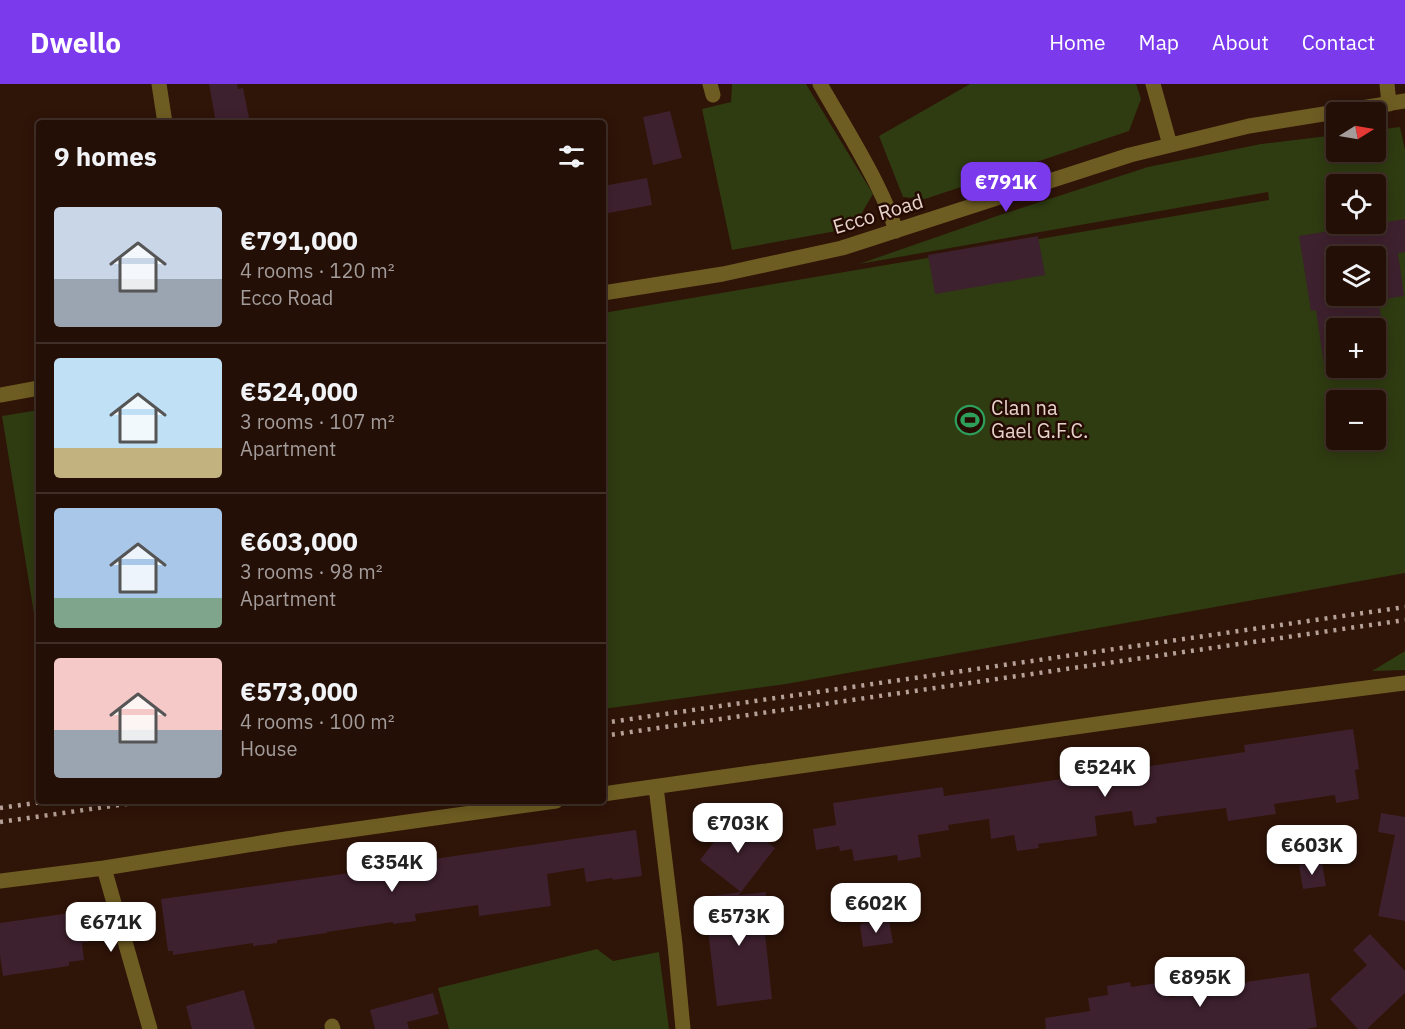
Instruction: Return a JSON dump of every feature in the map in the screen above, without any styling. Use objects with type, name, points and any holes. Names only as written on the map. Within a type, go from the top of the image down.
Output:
[{"type":"street","points":[[159,84],[165,120]]},
{"type":"street","points":[[820,84],[871,174],[891,215],[896,231]]},
{"type":"street","points":[[1153,84],[1170,145]]},
{"type":"street","points":[[1387,84],[1389,104]]},
{"type":"street","name":"Ecco Road","points":[[606,293],[723,274],[842,248],[1130,155],[1248,126],[1405,101]]},
{"type":"street","points":[[0,395],[36,389]]},
{"type":"street","points":[[606,794],[1405,683]]},
{"type":"street","points":[[656,787],[683,1029]]},
{"type":"street","points":[[0,881],[104,868],[297,837],[534,804]]},
{"type":"street","points":[[104,868],[150,1029]]},
{"type":"green space","points":[[732,84],[806,84],[873,194],[853,228],[732,250],[702,109],[731,102]]},
{"type":"green space","points":[[970,84],[1136,84],[1141,99],[1129,131],[925,199],[903,197],[879,136]]},
{"type":"green space","name":"Clan na Gael G.F.C.","points":[[1400,127],[1405,150],[1405,573],[786,684],[606,709],[606,312],[1269,200],[1268,192],[859,264],[1148,167],[1261,144],[1326,136],[1326,162],[1386,162],[1386,129]]},
{"type":"green space","points":[[36,410],[36,626],[2,416]]},
{"type":"green space","points":[[1405,651],[1405,670],[1372,671]]},
{"type":"green space","points":[[597,949],[613,961],[659,952],[669,1029],[449,1029],[438,988]]},
{"type":"building","points":[[209,84],[237,84],[238,89],[243,88],[249,120],[215,120]]},
{"type":"building","points":[[670,111],[682,158],[653,165],[643,117]]},
{"type":"building","points":[[647,178],[652,205],[606,213],[606,185]]},
{"type":"building","points":[[1405,219],[1405,252],[1398,253],[1404,296],[1386,299],[1386,246],[1326,246],[1326,306],[1379,306],[1381,318],[1326,318],[1326,371],[1316,310],[1311,311],[1299,236],[1326,232],[1326,234],[1386,234],[1386,222]]},
{"type":"building","points":[[1038,236],[1045,275],[935,294],[928,255]]},
{"type":"building","points":[[1353,729],[1359,769],[1355,770],[1359,799],[1336,803],[1335,795],[1274,804],[1276,814],[1228,821],[1226,808],[1156,817],[1157,823],[1134,826],[1132,811],[1095,816],[1097,836],[1038,844],[1039,848],[1017,851],[1014,835],[991,839],[989,819],[948,825],[949,830],[918,835],[921,857],[898,861],[897,855],[854,861],[852,849],[840,851],[839,846],[816,850],[813,829],[836,825],[833,803],[943,787],[944,796],[980,791],[1245,752],[1244,745]]},
{"type":"building","points":[[1381,813],[1405,817],[1405,921],[1378,916],[1395,835],[1378,832]]},
{"type":"building","points":[[734,816],[775,848],[741,892],[700,860]]},
{"type":"building","points":[[636,830],[642,876],[586,882],[584,868],[547,874],[551,906],[479,916],[478,905],[415,914],[416,921],[393,924],[393,922],[327,932],[277,940],[277,943],[253,946],[253,943],[173,955],[173,951],[168,951],[161,899]]},
{"type":"building","points":[[1322,862],[1326,886],[1303,889],[1299,865]]},
{"type":"building","points":[[741,892],[739,895],[766,892],[768,913],[763,914],[772,999],[717,1006],[704,897]]},
{"type":"building","points":[[84,911],[89,942],[82,943],[84,960],[69,962],[69,966],[3,976],[0,955],[0,923]]},
{"type":"building","points":[[889,920],[893,943],[863,947],[861,924]]},
{"type":"building","points":[[1370,934],[1405,971],[1405,993],[1367,1029],[1358,1029],[1330,999],[1367,965],[1353,950]]},
{"type":"building","points":[[1309,973],[1317,1027],[1307,1029],[1046,1029],[1045,1018],[1090,1011],[1088,998],[1108,995],[1107,986],[1130,982],[1131,987],[1164,982],[1166,994],[1170,997],[1232,988],[1232,986],[1246,982]]},
{"type":"building","points":[[244,990],[255,1029],[192,1029],[186,1006]]},
{"type":"building","points":[[433,993],[439,1014],[407,1022],[409,1029],[375,1029],[370,1010]]},
{"type":"railway","points":[[606,723],[1405,607]]},
{"type":"railway","points":[[606,736],[1405,620]]},
{"type":"railway","points":[[0,808],[36,803]]},
{"type":"railway","points":[[0,822],[126,804]]},
{"type":"place","name":"Clan na Gael G.F.C.","points":[[970,420]]}]
